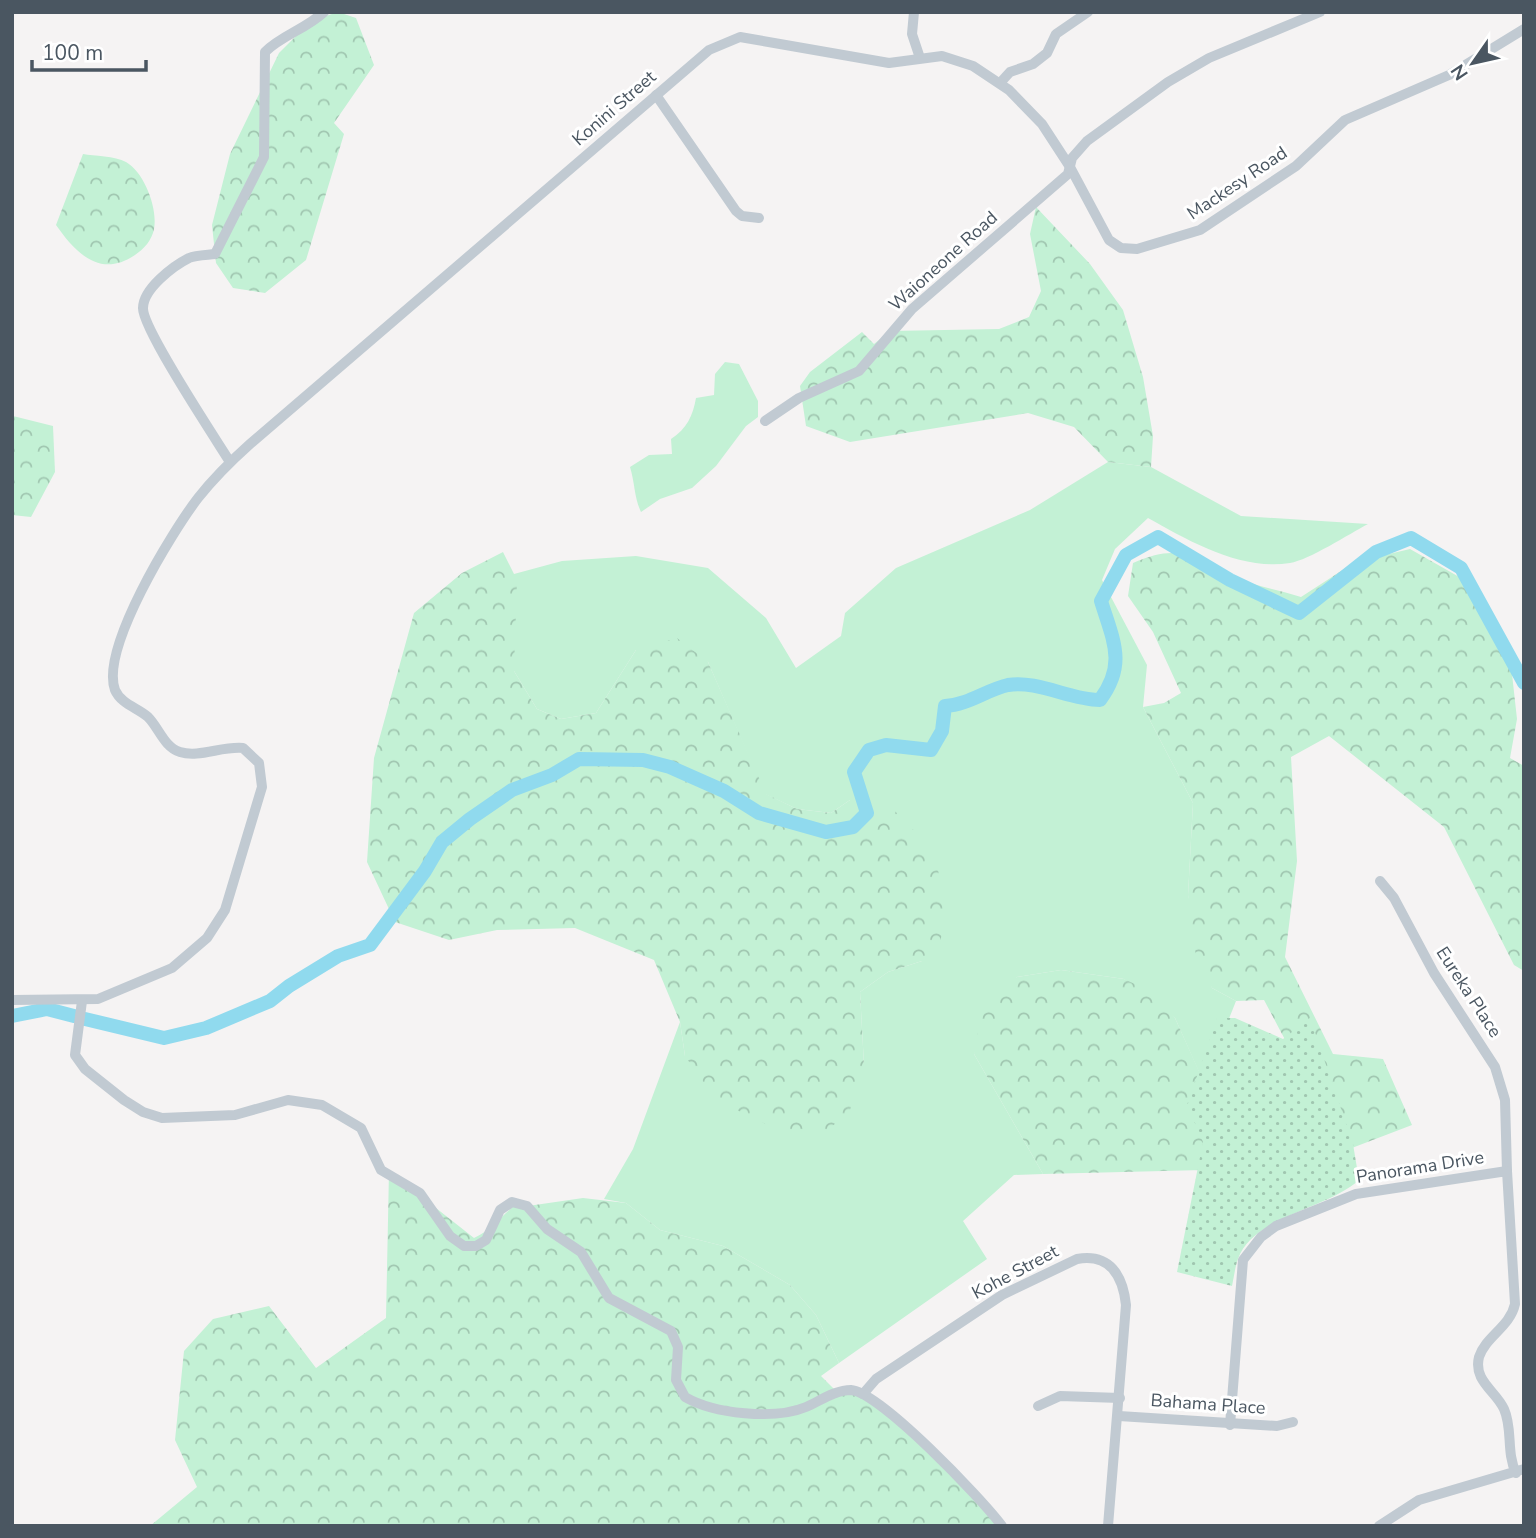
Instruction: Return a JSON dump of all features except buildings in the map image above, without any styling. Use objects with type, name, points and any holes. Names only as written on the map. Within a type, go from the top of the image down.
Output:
[{"type":"street","points":[[230,462],[145,320],[145,297],[153,286],[190,257],[215,254],[264,157],[265,52],[277,40],[314,21],[324,12]]},
{"type":"street","points":[[914,12],[912,34],[920,58]]},
{"type":"street","points":[[1000,83],[1010,72],[1033,64],[1047,53],[1056,34],[1088,12]]},
{"type":"street","points":[[1070,167],[1072,158],[1087,141],[1168,82],[1209,58],[1320,12]]},
{"type":"street","name":"Mackesy Road","points":[[1070,167],[1101,229],[1115,245],[1137,249],[1181,238],[1208,225],[1296,166],[1345,120],[1449,75],[1524,29]]},
{"type":"street","name":"Konini Street","points":[[82,1001],[98,999],[172,968],[207,938],[225,910],[256,808],[262,775],[254,755],[243,748],[232,747],[188,754],[177,751],[168,745],[148,717],[120,698],[113,677],[123,631],[144,587],[189,511],[230,462],[709,50],[740,37],[889,63],[942,57],[964,62],[1000,83],[1042,124],[1070,167]]},
{"type":"street","points":[[656,95],[736,211],[742,216],[759,218]]},
{"type":"street","name":"Waioneone Road","points":[[765,421],[799,398],[859,371],[912,309],[1068,174],[1070,167]]},
{"type":"street","name":"Eureka Place","points":[[1380,881],[1394,898],[1434,973],[1496,1067],[1505,1100],[1507,1171]]},
{"type":"street","points":[[12,1000],[44,998],[82,1001],[75,1055],[85,1069],[143,1112],[169,1118],[235,1115],[288,1100],[322,1105],[361,1128],[381,1170],[420,1193],[450,1236],[464,1246],[476,1247],[486,1240],[500,1210],[507,1204],[517,1202],[527,1206],[547,1229],[575,1246],[587,1258],[604,1293],[671,1331],[678,1347],[676,1380],[681,1393],[690,1400],[736,1411],[773,1414],[805,1408],[846,1391],[863,1394],[956,1472],[1003,1526]]},
{"type":"street","name":"Panorama Drive","points":[[1230,1424],[1243,1260],[1261,1237],[1276,1226],[1356,1194],[1507,1171],[1515,1304],[1507,1322],[1481,1353],[1478,1369],[1481,1380],[1504,1409],[1509,1454],[1520,1471]]},
{"type":"street","name":"Kohe Street","points":[[863,1394],[876,1379],[1002,1294],[1067,1263],[1087,1257],[1113,1267],[1123,1283],[1126,1305],[1108,1526]]},
{"type":"street","points":[[1038,1406],[1060,1396],[1120,1398]]},
{"type":"street","name":"Bahama Place","points":[[1119,1416],[1277,1426],[1293,1422]]},
{"type":"street","points":[[1379,1526],[1419,1500],[1520,1471]]},
{"type":"green space","points":[[338,12],[356,18],[374,65],[334,123],[344,134],[306,260],[265,293],[233,288],[216,263],[212,225],[230,154],[279,53],[311,21]]},
{"type":"green space","points":[[83,154],[126,162],[139,174],[152,201],[155,221],[153,233],[141,250],[123,262],[101,264],[91,260],[72,246],[56,225]]},
{"type":"green space","points":[[1036,207],[1090,264],[1123,310],[1143,377],[1153,436],[1151,467],[1108,462],[1074,427],[1028,413],[850,442],[806,426],[800,386],[810,372],[862,332],[874,344],[890,331],[999,329],[1029,317],[1041,291],[1030,234]]},
{"type":"green space","points":[[725,362],[739,364],[758,401],[758,417],[746,426],[716,466],[692,488],[660,499],[641,512],[630,467],[649,455],[672,454],[671,439],[688,421],[696,398],[714,395],[715,374]]},
{"type":"green space","points":[[13,416],[53,426],[55,472],[31,517],[12,515]]},
{"type":"green space","points":[[1108,462],[1151,467],[1241,516],[1368,524],[1308,557],[1290,563],[1272,564],[1253,563],[1216,552],[1148,518],[1115,549],[1102,580],[1147,665],[1143,707],[1193,803],[1188,895],[1212,988],[1236,1001],[1211,1064],[1199,1072],[1175,1018],[1124,979],[1061,970],[1017,977],[974,1054],[1043,1174],[1014,1175],[963,1221],[987,1259],[839,1363],[816,1315],[790,1285],[723,1246],[660,1230],[626,1203],[604,1199],[633,1149],[680,1022],[685,1056],[864,1065],[860,992],[888,972],[922,961],[850,800],[831,813],[797,809],[765,794],[708,662],[636,650],[596,713],[561,719],[537,709],[514,671],[514,574],[562,561],[636,556],[708,568],[766,618],[796,668],[841,636],[845,613],[896,568],[1030,510]]},
{"type":"green space","points":[[1410,549],[1461,578],[1510,656],[1517,719],[1510,758],[1524,766],[1524,971],[1514,965],[1444,827],[1329,736],[1291,757],[1297,861],[1285,957],[1333,1054],[1383,1059],[1412,1125],[1344,1151],[1264,1000],[1236,1001],[1212,988],[1196,957],[1188,895],[1193,803],[1143,707],[1164,703],[1181,693],[1153,632],[1128,596],[1133,563],[1163,554],[1185,555],[1242,580],[1301,597],[1355,562]]},
{"type":"green space","points":[[503,552],[517,580],[514,671],[537,709],[561,719],[596,713],[636,650],[677,638],[708,662],[766,794],[797,809],[831,813],[850,800],[886,802],[935,852],[946,917],[939,946],[922,961],[888,972],[860,992],[864,1065],[850,1110],[826,1132],[797,1139],[716,1100],[685,1056],[680,1022],[654,960],[575,928],[497,930],[449,940],[395,922],[367,862],[374,758],[414,613],[462,573]]},
{"type":"green space","points":[[1061,970],[1124,979],[1152,992],[1175,1018],[1208,1091],[1203,1170],[1043,1174],[974,1054],[981,1012],[1017,977]]},
{"type":"green space","points":[[1217,1018],[1235,1018],[1283,1039],[1310,1018],[1353,1144],[1359,1180],[1329,1199],[1274,1223],[1258,1233],[1246,1245],[1238,1259],[1232,1286],[1177,1272],[1203,1142],[1187,1105]]},
{"type":"green space","points":[[389,1171],[474,1238],[486,1231],[521,1200],[528,1206],[583,1198],[626,1203],[660,1230],[723,1246],[790,1285],[816,1315],[839,1363],[821,1376],[838,1393],[861,1393],[961,1478],[1000,1526],[150,1526],[197,1487],[175,1440],[184,1351],[213,1319],[269,1306],[316,1368],[386,1318]]},
{"type":"waterway","points":[[85,1019],[164,1038],[206,1028],[270,1001],[338,956],[370,945],[425,871],[442,842],[470,819],[512,790],[552,775],[579,759],[643,760],[670,767],[724,791],[759,813],[826,832],[853,827],[867,813],[854,772],[869,750],[886,745],[931,750],[942,731],[945,706],[961,703],[1000,687],[1019,684],[1100,700],[1113,675],[1115,663],[1113,640],[1101,601],[1126,555],[1158,537],[1230,580],[1299,613],[1376,552],[1411,538],[1461,568],[1524,683]]},
{"type":"waterway","points":[[12,1016],[47,1009],[74,1016]]}]
